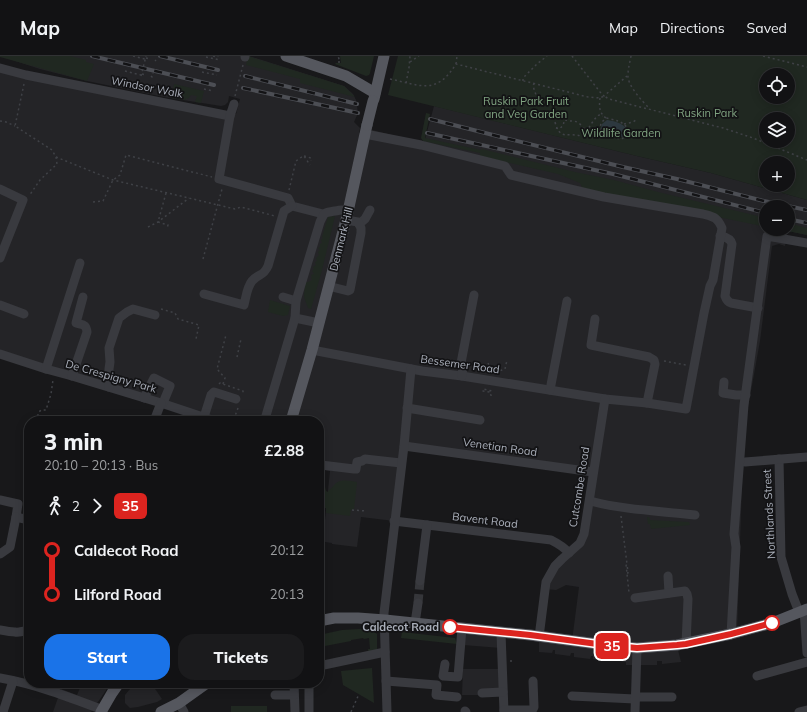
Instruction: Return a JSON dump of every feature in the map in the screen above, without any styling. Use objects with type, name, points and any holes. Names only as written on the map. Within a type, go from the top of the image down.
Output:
[{"type":"main road","points":[[286,56],[346,76],[374,97]]},
{"type":"main road","name":"Denmark Hill","points":[[292,416],[312,350],[347,216],[384,56]]},
{"type":"main road","points":[[324,620],[334,618],[358,618],[385,620],[637,648],[686,644],[731,634],[772,623],[804,610]]},
{"type":"main road","points":[[104,711],[116,688]]},
{"type":"main road","points":[[161,712],[182,708],[202,688]]},
{"type":"street","name":"Windsor Walk","points":[[0,68],[26,75],[230,116]]},
{"type":"street","points":[[234,104],[230,116],[219,179],[287,197],[292,206]]},
{"type":"street","points":[[366,130],[420,146],[505,166],[511,175],[604,197],[715,217],[722,228],[713,280],[710,286],[704,313],[694,366]]},
{"type":"street","points":[[0,189],[23,200],[0,258]]},
{"type":"street","points":[[204,294],[244,305],[249,285],[256,277],[263,274],[268,266],[284,211],[292,206],[323,214],[326,212],[336,211],[339,215],[347,216],[358,222],[361,228],[350,290],[348,291],[328,286]]},
{"type":"street","points":[[359,224],[369,214],[370,210]]},
{"type":"street","points":[[266,416],[295,318],[296,301],[313,242],[323,214]]},
{"type":"street","points":[[720,236],[725,237],[732,244],[725,296],[726,299],[731,303],[758,308]]},
{"type":"street","points":[[731,634],[736,547],[734,534],[746,395],[767,236],[807,243]]},
{"type":"street","points":[[50,371],[80,263]]},
{"type":"street","points":[[462,376],[463,366],[461,363],[474,296]]},
{"type":"street","points":[[72,376],[87,332],[86,327],[76,323],[83,297]]},
{"type":"street","points":[[283,297],[296,301]]},
{"type":"street","points":[[550,390],[567,302]]},
{"type":"street","points":[[0,305],[24,314]]},
{"type":"street","points":[[110,387],[109,348],[119,318],[133,309],[153,315]]},
{"type":"street","points":[[295,318],[319,323]]},
{"type":"street","points":[[595,319],[591,345],[649,357],[654,360],[655,364],[647,403]]},
{"type":"street","name":"Bessemer Road","points":[[312,350],[411,369],[605,399],[686,409],[694,366]]},
{"type":"street","name":"De Crespigny Park","points":[[0,354],[50,371],[110,387],[201,416]]},
{"type":"street","points":[[387,712],[384,613],[404,446],[401,422],[407,408],[411,369]]},
{"type":"street","points":[[144,398],[154,378],[170,386],[156,416]]},
{"type":"street","points":[[724,382],[723,393],[746,395]]},
{"type":"street","points":[[204,416],[211,395],[214,392],[236,399]]},
{"type":"street","name":"Cutcombe Road","points":[[539,637],[546,582],[555,566],[580,542],[584,534],[605,399]]},
{"type":"street","points":[[407,408],[480,420]]},
{"type":"street","name":"Venetian Road","points":[[404,446],[593,472]]},
{"type":"street","points":[[745,462],[807,457]]},
{"type":"street","points":[[324,465],[356,469],[357,462],[365,459],[402,463]]},
{"type":"street","name":"Northlands Street","points":[[779,460],[781,557],[792,594],[804,610],[807,653]]},
{"type":"street","points":[[0,500],[18,504],[10,547],[0,554]]},
{"type":"street","points":[[590,501],[695,516]]},
{"type":"street","points":[[16,517],[24,519]]},
{"type":"street","name":"Bavent Road","points":[[394,521],[551,540],[569,553]]},
{"type":"street","points":[[420,581],[427,525]]},
{"type":"street","points":[[668,576],[669,593]]},
{"type":"street","points":[[632,598],[685,591],[688,599],[686,644]]},
{"type":"street","points":[[415,623],[418,603]]},
{"type":"street","points":[[444,664],[443,676],[458,677],[462,628]]},
{"type":"street","points":[[0,630],[14,632],[24,630]]},
{"type":"street","points":[[501,633],[504,711],[529,711],[534,707],[532,681]]},
{"type":"street","points":[[635,712],[637,648]]},
{"type":"street","points":[[324,665],[385,652]]},
{"type":"street","points":[[757,676],[807,662]]},
{"type":"street","points":[[0,678],[24,684]]},
{"type":"street","points":[[3,712],[13,681]]},
{"type":"street","points":[[386,681],[437,685],[436,695],[457,697]]},
{"type":"street","points":[[37,688],[72,698],[104,711]]},
{"type":"street","points":[[294,688],[295,712]]},
{"type":"street","points":[[309,688],[309,712]]},
{"type":"street","points":[[482,693],[503,692]]},
{"type":"street","points":[[274,695],[294,695]]},
{"type":"street","points":[[572,696],[635,698],[672,696]]},
{"type":"street","points":[[799,712],[807,710]]},
{"type":"path","points":[[133,56],[150,59]]},
{"type":"path","points":[[214,56],[218,56]]},
{"type":"path","points":[[406,83],[410,56]]},
{"type":"path","points":[[410,62],[419,56]]},
{"type":"path","points":[[390,79],[425,87],[433,86],[446,78],[451,72],[456,64],[457,56]]},
{"type":"path","points":[[523,81],[523,78],[536,64],[547,56]]},
{"type":"path","points":[[572,56],[600,92],[609,99],[724,128],[807,160]]},
{"type":"path","points":[[631,56],[627,76],[633,90],[650,109]]},
{"type":"path","points":[[763,56],[807,68]]},
{"type":"path","points":[[206,57],[220,60]]},
{"type":"path","points":[[234,104],[245,57]]},
{"type":"path","points":[[141,75],[146,58]]},
{"type":"path","points":[[456,64],[588,97],[600,98],[627,76]]},
{"type":"path","points":[[125,71],[146,75]]},
{"type":"path","points":[[202,72],[217,75]]},
{"type":"path","points":[[151,76],[152,77],[153,73]]},
{"type":"path","points":[[15,126],[26,75]]},
{"type":"path","points":[[534,83],[533,86],[538,101]]},
{"type":"path","points":[[204,89],[213,91]]},
{"type":"path","points":[[587,130],[596,127],[607,135],[622,139],[628,134],[628,129],[624,124],[603,116],[599,110],[600,98]]},
{"type":"path","points":[[555,122],[556,128],[565,136],[581,136],[585,134],[594,118],[599,115],[603,116]]},
{"type":"path","points":[[600,129],[601,123],[606,118]]},
{"type":"path","points":[[556,128],[559,129],[562,127],[564,125],[564,120],[566,120],[569,122],[579,123],[587,130]]},
{"type":"path","points":[[624,124],[636,120]]},
{"type":"path","points":[[0,121],[15,126],[52,150],[56,157],[57,164],[40,180],[29,196]]},
{"type":"path","points":[[92,202],[103,201],[113,180],[120,175],[126,155],[219,179],[223,184],[203,260]]},
{"type":"path","points":[[287,197],[296,166],[296,161],[304,156],[311,158],[312,161]]},
{"type":"path","points":[[304,156],[310,165]]},
{"type":"path","points":[[56,157],[113,180],[166,193],[235,209],[241,207],[278,216],[280,211],[284,212]]},
{"type":"path","points":[[158,222],[166,193]]},
{"type":"path","points":[[148,227],[158,222],[190,198]]},
{"type":"path","points":[[158,222],[168,225],[167,228]]},
{"type":"path","points":[[153,315],[154,311],[162,309],[175,313],[178,319],[199,325],[195,339]]},
{"type":"path","points":[[223,384],[225,378],[217,369],[226,335]]},
{"type":"path","points":[[237,358],[241,339]]},
{"type":"path","points":[[488,363],[494,374],[504,369],[507,360]]},
{"type":"path","points":[[654,360],[694,366]]},
{"type":"path","points":[[38,416],[41,410],[46,410],[51,394],[50,371]]},
{"type":"path","points":[[492,391],[483,389],[483,391],[490,392],[491,395],[492,391],[494,383]]},
{"type":"path","points":[[352,510],[366,511]]},
{"type":"path","points":[[620,511],[627,573],[632,598]]},
{"type":"path","points":[[351,712],[359,694]]},
{"type":"shaded area","points":[[0,56],[249,56],[344,86],[353,94],[356,100],[358,113],[354,122],[360,128],[359,133],[371,135],[372,130],[424,143],[434,106],[711,173],[759,186],[759,192],[779,192],[807,200],[807,235],[795,232],[795,200],[759,200],[759,236],[787,236],[785,246],[779,244],[772,246],[760,341],[745,424],[737,632],[677,646],[681,662],[662,664],[662,661],[657,661],[657,665],[626,665],[626,662],[619,661],[619,658],[616,658],[616,661],[603,661],[593,659],[593,656],[591,656],[590,659],[574,657],[574,653],[571,653],[570,656],[555,654],[555,650],[553,650],[552,653],[539,652],[539,637],[572,641],[579,587],[566,585],[556,590],[545,589],[546,582],[580,543],[593,472],[406,446],[394,521],[361,517],[357,547],[332,544],[324,542],[324,520],[330,471],[324,470],[324,416],[194,416],[0,354],[0,68],[158,102],[236,114],[240,99],[229,96],[228,102],[221,106],[164,97],[87,81],[40,69]]},
{"type":"shaded area","points":[[607,120],[623,125],[627,129],[627,134],[622,137],[608,134],[601,129],[602,124]]},
{"type":"shaded area","points":[[464,628],[501,633],[501,648],[463,645]]},
{"type":"shaded area","points":[[463,669],[502,669],[503,695],[462,695]]},
{"type":"shaded area","points":[[80,688],[108,688],[91,712],[53,712],[61,689],[77,695]]},
{"type":"shaded area","points":[[131,688],[154,688],[162,699],[157,702],[130,708],[125,703],[125,695]]},
{"type":"green space","points":[[0,56],[70,56],[86,60],[86,62],[94,64],[87,81]]},
{"type":"green space","points":[[248,56],[344,86],[355,97],[300,83],[300,79],[246,65]]},
{"type":"green space","points":[[340,56],[374,56],[369,75],[366,76],[335,64],[341,63]]},
{"type":"green space","name":"Ruskin Park","points":[[398,56],[807,56],[807,200],[779,192],[795,192],[795,156],[759,156],[759,186],[711,173],[388,95]]},
{"type":"green space","points":[[174,84],[204,91],[201,103],[195,102],[197,96],[191,95],[188,99],[186,98],[186,100],[172,98]]},
{"type":"green space","points":[[426,113],[430,114],[425,138],[482,149],[759,216],[759,226],[583,189],[580,183],[558,174],[480,156],[480,153],[423,141],[421,138]]},
{"type":"green space","points":[[335,216],[311,309],[308,308],[304,297],[305,282],[312,280],[311,275],[314,274],[312,271],[314,269],[313,267],[316,265],[316,258],[319,255],[318,252],[320,250],[318,248],[322,243],[321,240],[323,238],[322,237],[328,217]]},
{"type":"green space","points":[[795,225],[807,228],[807,235],[795,233]]},
{"type":"green space","points":[[270,300],[290,306],[288,315],[283,316],[268,312]]},
{"type":"green space","points":[[338,482],[357,482],[354,509],[351,510],[350,516],[326,513],[326,508],[324,508],[324,483],[326,491],[328,492]]},
{"type":"green space","points":[[647,517],[649,517],[650,520],[689,522],[690,525],[651,529],[650,524],[648,524]]},
{"type":"green space","points":[[342,630],[372,630],[377,634],[377,652],[369,653],[369,638],[351,640],[325,646],[324,634]]},
{"type":"green space","points":[[402,632],[455,638],[457,644],[401,638]]},
{"type":"green space","points":[[372,668],[374,703],[343,685],[341,671]]},
{"type":"green space","points":[[231,706],[267,706],[267,712],[231,712]]},
{"type":"tunnel","points":[[418,603],[420,581]]},
{"type":"railway","points":[[92,56],[214,85]]},
{"type":"railway","points":[[160,56],[218,70]]},
{"type":"railway","points":[[245,76],[357,104]]},
{"type":"railway","points":[[243,88],[358,113]]},
{"type":"railway","points":[[430,119],[623,167],[807,210]]},
{"type":"railway","points":[[427,133],[613,174],[759,211]]},
{"type":"railway","points":[[795,220],[807,223]]},
{"type":"bus line","name":"35","points":[[450,627],[637,648],[686,644],[772,623]]},
{"type":"place","name":"Caldecot Road","points":[[450,627]]},
{"type":"park label","name":"Ruskin Park Fruit and Veg Garden","points":[[526,107]]},
{"type":"park label","name":"Wildlife Garden","points":[[621,133]]}]
